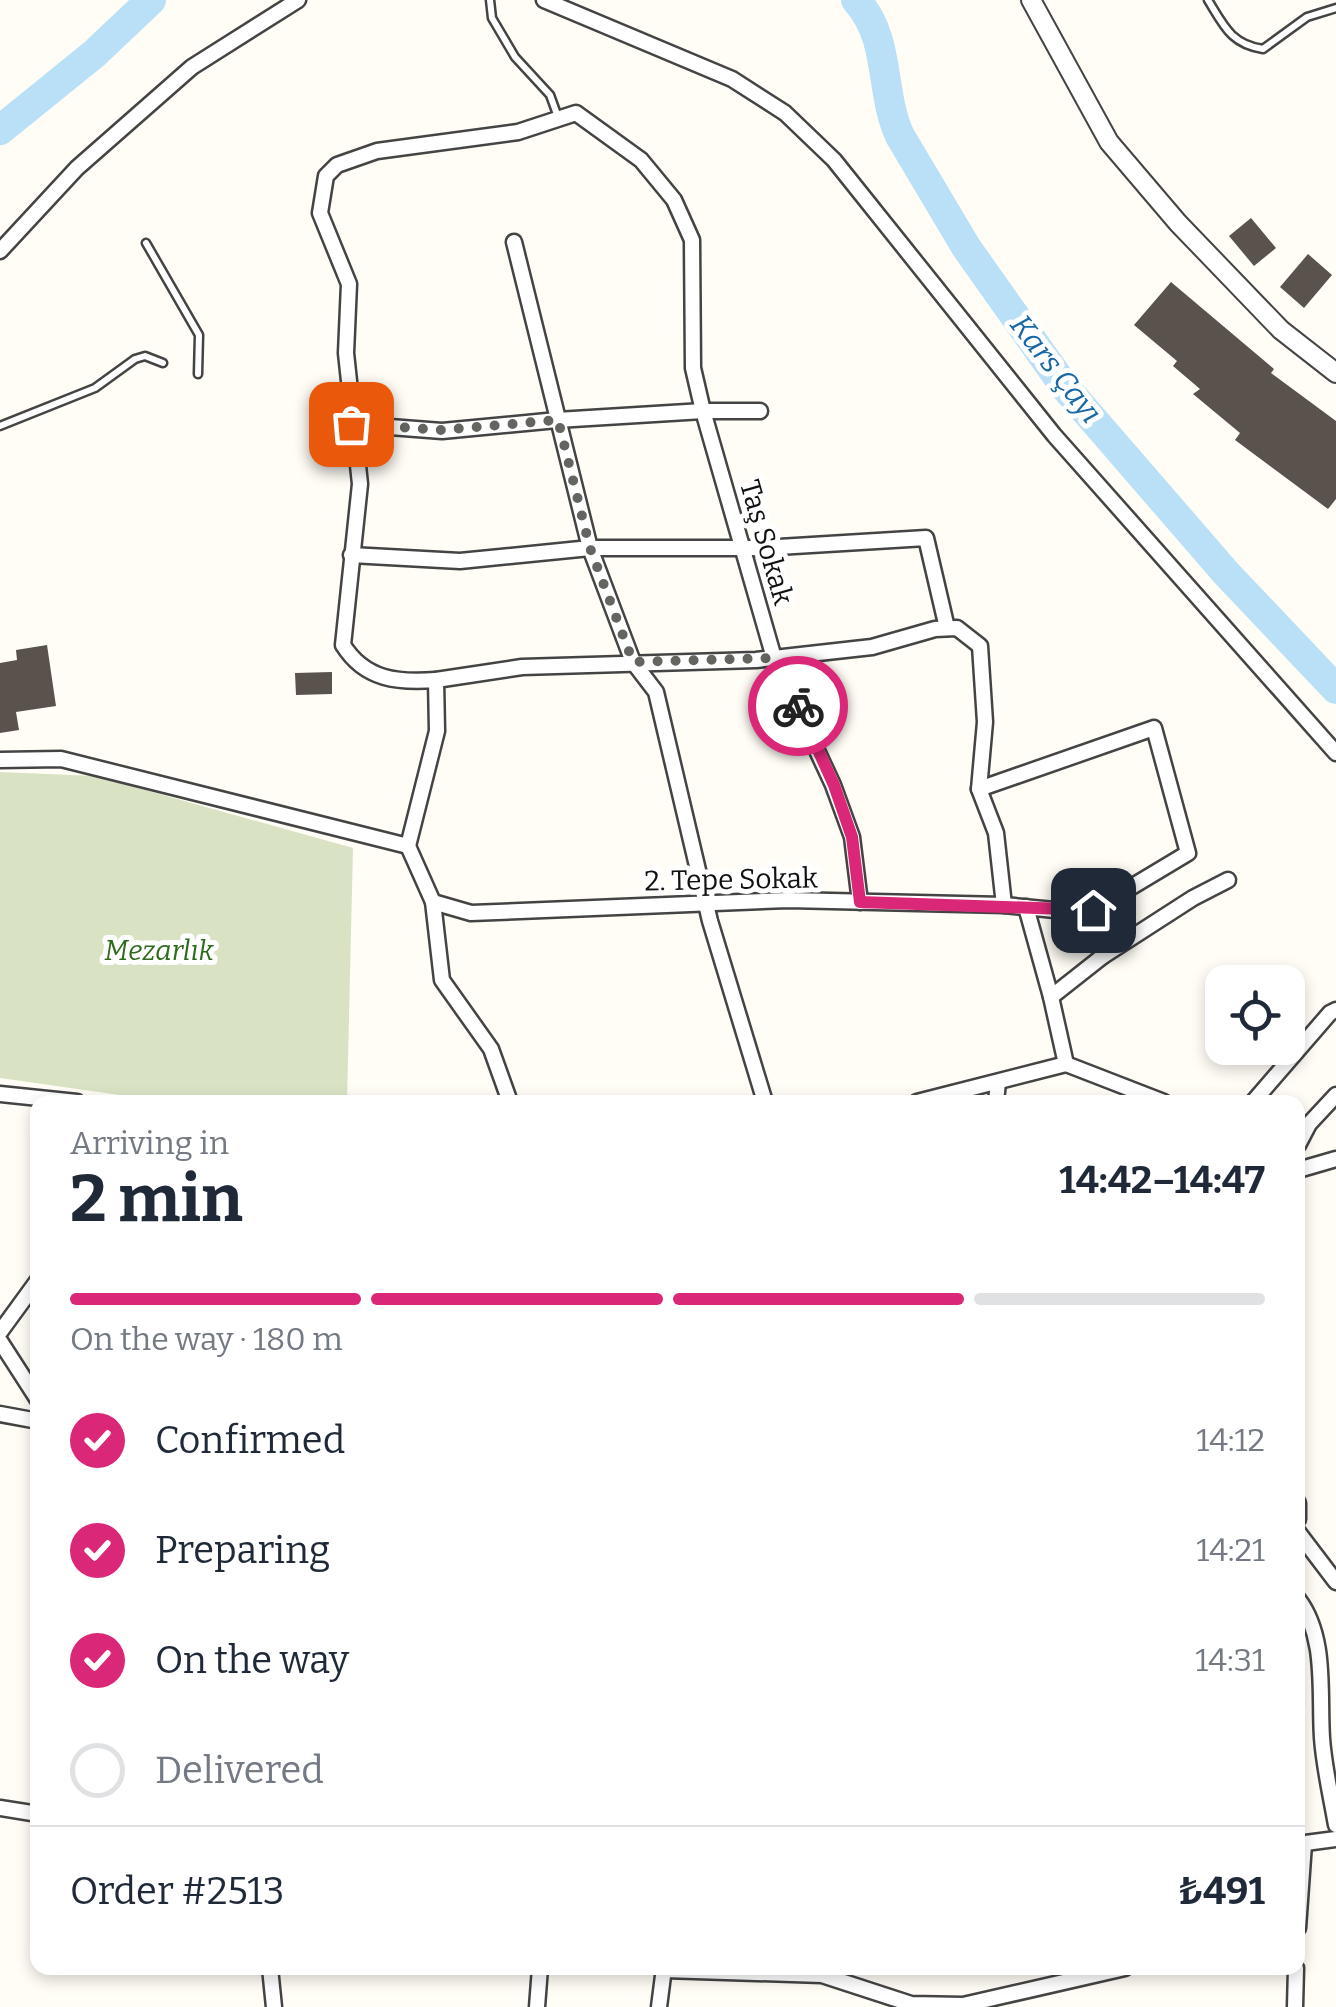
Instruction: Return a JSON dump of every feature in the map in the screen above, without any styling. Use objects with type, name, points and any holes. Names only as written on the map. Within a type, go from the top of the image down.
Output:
[{"type":"street","points":[[0,251],[77,168],[192,67],[298,0]]},
{"type":"street","points":[[544,0],[732,79],[785,113],[834,160],[1054,435],[1336,753]]},
{"type":"street","points":[[1030,0],[1109,142],[1178,223],[1281,330],[1336,373]]},
{"type":"street","name":"Taş Sokak","points":[[558,119],[576,113],[642,160],[674,200],[692,240],[694,368],[704,411],[774,658],[834,785],[852,837],[860,902]]},
{"type":"street","points":[[558,119],[518,132],[377,151],[337,165],[326,176],[320,213],[349,284],[346,353],[360,484],[343,646],[354,662],[372,675],[407,682],[522,666],[774,658],[872,647],[956,628],[980,646],[985,722],[979,789],[996,833],[1004,905]]},
{"type":"street","points":[[514,242],[590,548],[633,662],[656,692],[706,904],[763,1095]]},
{"type":"street","points":[[351,424],[442,430],[704,411],[760,411]]},
{"type":"street","points":[[351,555],[460,561],[590,548],[742,548],[926,538],[947,628]]},
{"type":"street","points":[[436,680],[437,731],[408,846],[433,902],[442,980],[491,1049],[507,1095]]},
{"type":"street","points":[[979,789],[1154,728],[1188,853],[1093,910],[1103,956]]},
{"type":"street","points":[[0,760],[60,759],[408,846]]},
{"type":"street","points":[[1051,997],[1103,956],[1192,898],[1228,880]]},
{"type":"street","name":"2. Tepe Sokak","points":[[433,902],[471,914],[860,902],[1093,910]]},
{"type":"street","points":[[1026,907],[1066,1064]]},
{"type":"street","points":[[1260,1095],[1336,1010]]},
{"type":"street","points":[[946,1095],[1066,1064],[1146,1095]]},
{"type":"street","points":[[997,1095],[998,1082]]},
{"type":"street","points":[[0,1094],[30,1097]]},
{"type":"street","points":[[1305,1130],[1336,1095]]},
{"type":"street","points":[[1305,1168],[1336,1159]]},
{"type":"street","points":[[0,1332],[30,1291]]},
{"type":"street","points":[[0,1341],[30,1388]]},
{"type":"street","points":[[0,1414],[30,1420]]},
{"type":"street","points":[[1305,1541],[1336,1582]]},
{"type":"street","points":[[1305,1609],[1319,1659],[1322,1742],[1336,1825]]},
{"type":"street","points":[[0,1808],[30,1813]]},
{"type":"street","points":[[1305,1843],[1336,1840]]},
{"type":"street","points":[[271,1975],[274,2007]]},
{"type":"street","points":[[537,2007],[539,1975]]},
{"type":"street","points":[[660,2007],[663,1975]]},
{"type":"street","points":[[825,1975],[911,2004],[962,2005],[1094,1975]]},
{"type":"street","points":[[1295,2007],[1296,1975]]},
{"type":"lane","points":[[490,0],[492,18],[515,58],[550,94],[558,119]]},
{"type":"lane","points":[[1208,0],[1227,30],[1244,46],[1263,48],[1307,18],[1336,8]]},
{"type":"lane","points":[[146,243],[200,335],[198,374]]},
{"type":"lane","points":[[0,426],[95,388],[135,359],[146,356],[163,363]]},
{"type":"green space","name":"Mezarlık","points":[[0,772],[95,776],[353,848],[347,1095],[120,1095],[0,1078]]},
{"type":"building","points":[[1251,218],[1276,248],[1254,266],[1229,236]]},
{"type":"building","points":[[1308,254],[1332,275],[1304,308],[1280,287]]},
{"type":"building","points":[[1171,282],[1274,369],[1271,373],[1336,421],[1336,499],[1328,509],[1235,440],[1240,433],[1193,394],[1200,389],[1173,366],[1177,361],[1134,325]]},
{"type":"building","points":[[47,645],[56,706],[16,712],[19,730],[0,733],[0,663],[17,660],[16,650]]},
{"type":"building","points":[[332,672],[332,694],[296,695],[295,673]]},
{"type":"waterway","name":"Kars Çayı","points":[[0,130],[94,54],[151,0]]},
{"type":"waterway","name":"Kars Çayı","points":[[856,0],[875,32],[900,136],[966,247],[1065,387],[1226,573],[1336,689]]},
{"type":"way so far","points":[[351,424],[442,430],[558,420],[590,548],[633,662],[774,658],[798,706]]},
{"type":"route","points":[[798,706],[834,785],[852,837],[860,902],[1093,910]]}]
